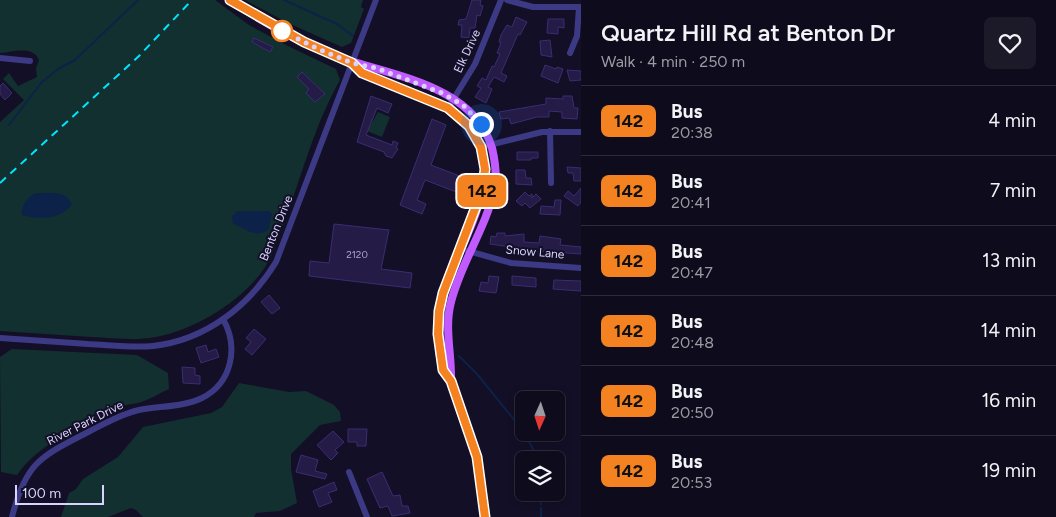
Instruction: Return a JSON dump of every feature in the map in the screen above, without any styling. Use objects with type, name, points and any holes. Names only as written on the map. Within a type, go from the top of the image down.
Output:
[{"type":"main road","points":[[230,0],[296,38],[352,63],[364,64],[395,74],[454,99],[476,118],[484,130],[491,145],[496,168],[494,186],[450,305],[448,334],[451,381]]},
{"type":"main road","points":[[352,63],[362,73],[448,108],[469,126],[481,147],[485,169],[483,188],[443,293],[438,318],[438,340],[442,367],[451,381]]},
{"type":"street","name":"Benton Drive","points":[[0,338],[152,346],[195,335],[223,319],[248,299],[276,262],[376,0]]},
{"type":"street","name":"Elk Drive","points":[[448,108],[478,59],[501,0]]},
{"type":"street","points":[[507,0],[533,7],[580,7],[577,36],[570,53]]},
{"type":"street","points":[[0,58],[30,61]]},
{"type":"street","points":[[550,131],[551,183]]},
{"type":"street","points":[[481,147],[520,136],[550,131],[581,132]]},
{"type":"street","name":"Snow Lane","points":[[460,248],[511,263],[581,268]]},
{"type":"street","name":"River Park Drive","points":[[12,517],[20,489],[27,476],[37,463],[53,451],[122,415],[137,410],[192,402],[215,389],[227,372],[232,356],[231,337],[223,319]]},
{"type":"street","points":[[451,381],[477,457],[485,517]]},
{"type":"street","points":[[349,472],[367,517]]},
{"type":"green space","points":[[0,0],[215,0],[249,25],[336,69],[340,80],[314,137],[287,216],[272,253],[260,274],[235,299],[197,323],[170,334],[156,337],[132,339],[0,331],[0,122],[24,100],[3,79],[9,73],[18,86],[37,77],[36,68],[39,60],[32,52],[22,50],[0,53]]},
{"type":"green space","points":[[245,0],[363,0],[361,7],[364,9],[351,43],[342,47],[288,23]]},
{"type":"green space","points":[[378,112],[390,117],[382,137],[367,131]]},
{"type":"green space","points":[[12,349],[137,355],[168,373],[169,389],[145,401],[123,406],[65,434],[38,453],[17,475],[1,472],[0,357]]},
{"type":"green space","points":[[239,383],[289,392],[306,391],[334,405],[340,412],[341,421],[320,425],[291,454],[291,469],[297,503],[280,511],[256,513],[254,517],[143,517],[131,508],[108,517],[61,517],[69,493],[76,489],[83,479],[118,457],[143,427],[211,413],[222,407]]},
{"type":"water","points":[[36,193],[62,194],[72,204],[68,209],[56,216],[35,218],[22,215],[25,202]]},
{"type":"water","points":[[237,211],[269,211],[272,214],[269,229],[264,232],[255,233],[233,224],[232,217]]},
{"type":"building","points":[[472,0],[481,0],[480,5],[483,6],[480,16],[477,15],[475,28],[470,28],[469,38],[461,37],[462,25],[458,25],[459,20],[466,19]]},
{"type":"building","points":[[516,17],[527,22],[520,35],[518,34],[501,73],[507,76],[504,82],[494,77],[488,87],[492,89],[486,103],[475,97],[481,88],[477,86],[482,78],[486,80],[492,66],[494,67],[500,54],[497,53],[501,43],[499,42],[501,35],[507,25],[512,27]]},
{"type":"building","points":[[548,19],[564,19],[564,28],[558,27],[558,34],[547,33]]},
{"type":"building","points":[[254,38],[273,47],[270,52],[252,42]]},
{"type":"building","points":[[550,40],[552,57],[541,55],[540,41]]},
{"type":"building","points":[[545,65],[556,69],[557,67],[563,69],[558,83],[541,76]]},
{"type":"building","points":[[567,70],[581,71],[581,80],[570,81]]},
{"type":"building","points":[[302,72],[325,94],[315,102],[306,93],[309,89],[297,77]]},
{"type":"building","points":[[3,83],[12,93],[5,100],[0,94],[0,86]]},
{"type":"building","points":[[371,96],[392,104],[388,113],[377,108],[366,135],[392,145],[393,141],[398,143],[396,148],[398,149],[392,158],[386,156],[384,152],[357,142]]},
{"type":"building","points":[[563,96],[572,96],[574,108],[578,108],[577,119],[562,118],[562,112],[549,111],[549,117],[537,117],[511,124],[509,118],[501,119],[499,112],[546,104],[546,98],[563,99]]},
{"type":"building","points":[[432,119],[446,125],[431,165],[465,178],[459,193],[425,180],[417,200],[426,204],[422,214],[400,205]]},
{"type":"building","points":[[517,152],[538,152],[538,158],[517,160]]},
{"type":"building","points":[[567,167],[581,168],[581,181],[574,181],[573,173],[568,173]]},
{"type":"building","points":[[516,170],[525,170],[526,178],[531,178],[532,185],[516,184]]},
{"type":"building","points":[[581,188],[581,202],[578,206],[564,196],[568,191],[574,196]]},
{"type":"building","points":[[525,192],[529,196],[532,194],[532,198],[536,194],[541,199],[530,208],[525,203],[522,206],[516,201]]},
{"type":"building","points":[[555,200],[561,200],[560,215],[540,214],[541,206],[554,207]]},
{"type":"building","points":[[334,224],[389,230],[381,269],[412,273],[410,288],[309,276],[310,261],[329,263]]},
{"type":"building","points":[[497,233],[505,233],[505,236],[524,234],[524,242],[539,243],[540,236],[561,239],[560,245],[581,247],[581,254],[517,251],[517,248],[490,244],[491,236],[496,237]]},
{"type":"building","points":[[489,276],[499,277],[496,293],[479,291],[481,282],[488,283]]},
{"type":"building","points":[[512,276],[536,278],[536,287],[512,285]]},
{"type":"building","points":[[554,280],[581,281],[581,291],[553,289]]},
{"type":"building","points":[[269,295],[280,308],[272,314],[261,302]]},
{"type":"building","points":[[254,329],[266,339],[252,355],[245,349],[251,342],[246,338]]},
{"type":"building","points":[[206,345],[208,352],[216,349],[219,357],[201,363],[196,348]]},
{"type":"building","points":[[182,367],[195,368],[195,375],[200,376],[200,384],[183,383]]},
{"type":"building","points":[[348,429],[367,429],[366,446],[357,446],[357,442],[348,442]]},
{"type":"building","points":[[333,431],[344,442],[335,450],[338,453],[331,460],[317,445]]},
{"type":"building","points":[[301,455],[318,460],[315,471],[327,474],[325,479],[296,472]]},
{"type":"building","points":[[382,472],[393,496],[400,495],[402,506],[408,506],[410,513],[392,516],[388,506],[380,508],[367,479]]},
{"type":"building","points":[[334,482],[337,490],[328,493],[332,502],[319,507],[313,491]]},
{"type":"waterway","points":[[9,125],[41,83],[58,69],[75,60],[138,0]]},
{"type":"waterway","points":[[284,0],[337,24],[353,36]]},
{"type":"waterway","points":[[459,356],[477,374],[515,421]]},
{"type":"waterway","points":[[529,441],[534,451]]},
{"type":"waterway","points":[[540,501],[541,505]]},
{"type":"waterway","points":[[541,508],[541,517]]},
{"type":"railway","points":[[0,183],[139,56],[192,0]]},
{"type":"bus line","name":"142","points":[[230,0],[279,30],[352,63],[362,73],[448,108],[463,119],[478,140],[485,169],[483,188],[478,206],[451,269],[443,293],[438,318],[438,340],[443,370],[451,381],[477,457],[485,517]]},
{"type":"route","points":[[282,31],[352,63],[364,64],[395,74],[442,93],[463,105],[481,124]]}]
